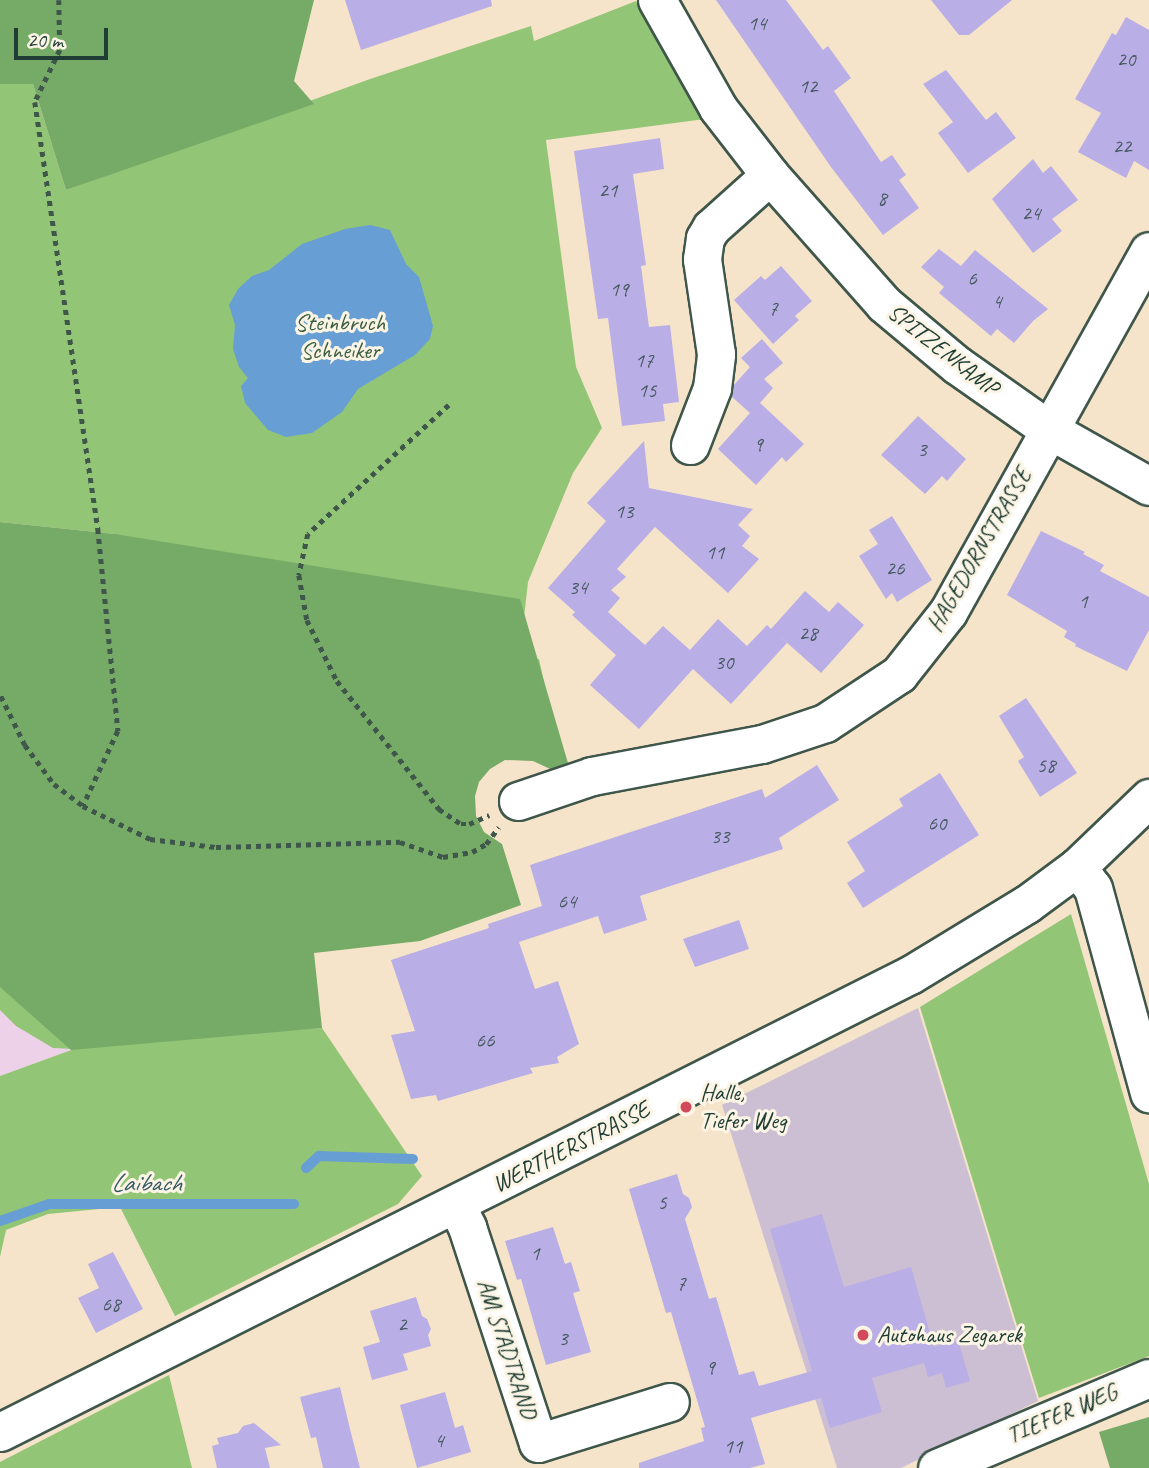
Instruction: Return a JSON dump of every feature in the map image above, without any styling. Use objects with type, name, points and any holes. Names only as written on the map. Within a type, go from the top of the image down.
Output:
[{"type":"street","name":"SPITZENKAMP","points":[[657,0],[718,108],[770,175],[884,304],[957,366],[1048,429],[1149,486]]},
{"type":"street","points":[[690,445],[712,388],[716,354],[702,259],[705,238],[711,228],[770,175]]},
{"type":"street","name":"HAGEDORNSTRASSE","points":[[518,801],[592,776],[762,744],[825,723],[899,674],[948,612],[1149,251]]},
{"type":"street","name":"WERTHERSTRASSE","points":[[0,1432],[910,975],[1006,918],[1077,867],[1149,798]]},
{"type":"street","points":[[1077,867],[1094,888],[1149,1093]]},
{"type":"street","name":"AM STADTRAND","points":[[456,1205],[467,1227],[538,1443],[670,1402]]},
{"type":"street","name":"TIEFER WEG","points":[[937,1468],[1051,1417],[1149,1378]]},
{"type":"path","points":[[59,0],[60,50],[35,102],[98,528],[118,731],[83,806]]},
{"type":"path","points":[[449,405],[308,534],[299,575],[307,620],[337,681],[439,809],[453,821],[469,824],[518,801]]},
{"type":"path","points":[[1,696],[25,744],[54,784],[83,806],[150,838],[216,847],[400,842],[443,857],[472,852],[486,844],[518,801]]},
{"type":"shaded area","points":[[0,987],[71,1050],[0,1076]]},
{"type":"shaded area","points":[[918,1008],[1038,1401],[901,1468],[837,1468],[722,1105]]},
{"type":"green space","points":[[0,0],[314,0],[294,81],[314,104],[66,190],[33,84],[0,84]]},
{"type":"green space","name":"Steinbruch Schneiker","points":[[636,1],[705,119],[546,140],[576,367],[602,428],[573,473],[528,582],[519,662],[539,659],[554,728],[457,747],[277,916],[293,1030],[322,1028],[422,1176],[398,1204],[175,1316],[120,1207],[48,1214],[6,1230],[0,1257],[0,1076],[74,1049],[53,1048],[16,1026],[0,1010],[0,559],[115,534],[0,522],[0,84],[33,84],[66,190],[370,79],[531,26],[534,41]]},
{"type":"green space","points":[[0,522],[115,534],[520,599],[570,770],[561,774],[533,761],[505,760],[490,769],[479,782],[475,796],[476,816],[484,832],[502,844],[521,905],[420,941],[314,953],[322,1028],[71,1050],[0,987]]},
{"type":"green space","points":[[1071,914],[1149,1184],[1149,1356],[1039,1398],[920,1007]]},
{"type":"green space","points":[[169,1375],[192,1468],[0,1468],[0,1462]]},
{"type":"green space","points":[[1149,1417],[1149,1468],[1110,1468],[1099,1432]]},
{"type":"water","points":[[370,225],[390,230],[406,264],[419,277],[433,326],[430,339],[415,355],[358,389],[342,412],[312,433],[286,437],[268,430],[245,403],[241,386],[248,378],[239,367],[233,349],[235,325],[229,305],[238,289],[252,276],[269,270],[302,244],[345,229]]},
{"type":"building","points":[[345,0],[491,0],[492,6],[361,50]]},
{"type":"building","points":[[716,0],[786,0],[823,50],[828,46],[851,78],[834,91],[881,162],[892,155],[906,175],[899,180],[919,208],[883,235],[831,167]]},
{"type":"building","points":[[931,0],[1012,0],[969,35],[959,35]]},
{"type":"building","points":[[1126,17],[1149,30],[1149,170],[1134,161],[1126,178],[1078,152],[1101,113],[1075,99],[1112,33],[1116,35]]},
{"type":"building","points":[[946,70],[986,120],[996,112],[1016,138],[968,173],[938,133],[953,122],[923,84]]},
{"type":"building","points":[[660,138],[664,169],[633,174],[646,265],[641,266],[649,327],[670,325],[679,402],[663,404],[665,421],[622,426],[608,318],[598,319],[574,151]]},
{"type":"building","points":[[1033,159],[1043,173],[1051,166],[1078,200],[1052,219],[1062,231],[1033,253],[992,199]]},
{"type":"building","points":[[939,249],[961,266],[975,250],[1048,309],[1033,321],[1014,343],[997,329],[991,336],[939,293],[944,287],[921,267]]},
{"type":"building","points":[[781,266],[812,301],[795,316],[799,320],[773,344],[734,300],[761,276],[765,280]]},
{"type":"building","points":[[762,339],[783,363],[764,379],[773,388],[760,403],[804,444],[786,462],[782,457],[756,485],[718,449],[750,413],[731,396],[733,386],[750,367],[741,358]]},
{"type":"building","points":[[918,416],[966,459],[947,481],[942,476],[925,494],[881,455]]},
{"type":"building","points":[[644,441],[649,488],[753,509],[738,525],[750,536],[742,546],[759,559],[728,593],[655,527],[617,569],[626,577],[611,590],[620,598],[608,612],[645,645],[663,626],[690,650],[718,619],[747,646],[767,625],[771,629],[805,591],[829,612],[838,602],[864,625],[821,673],[776,633],[787,643],[731,704],[693,669],[639,729],[590,685],[616,655],[572,615],[575,612],[548,588],[606,521],[587,503]]},
{"type":"building","points":[[892,516],[932,580],[897,602],[892,593],[886,599],[859,556],[878,544],[869,530]]},
{"type":"building","points":[[1041,531],[1085,552],[1083,554],[1104,565],[1100,571],[1149,597],[1149,630],[1127,671],[1075,646],[1076,644],[1064,637],[1067,631],[1007,595]]},
{"type":"building","points":[[1026,698],[1077,773],[1040,797],[1018,761],[1024,757],[999,716]]},
{"type":"building","points":[[817,765],[839,800],[779,838],[783,849],[640,896],[647,920],[604,934],[598,916],[519,942],[535,989],[558,981],[579,1044],[557,1057],[559,1063],[530,1068],[533,1073],[438,1101],[436,1095],[411,1099],[391,1035],[415,1031],[391,960],[489,928],[488,924],[542,906],[530,865],[762,789],[765,798]]},
{"type":"building","points":[[940,773],[979,835],[863,908],[847,883],[865,871],[847,842],[903,806],[899,799]]},
{"type":"building","points":[[739,920],[749,949],[695,967],[683,939]]},
{"type":"building","points":[[677,1174],[683,1194],[689,1198],[692,1207],[685,1219],[709,1299],[716,1297],[739,1375],[754,1371],[759,1386],[812,1371],[770,1229],[822,1214],[844,1287],[911,1267],[934,1347],[958,1340],[970,1381],[946,1388],[942,1373],[928,1377],[924,1363],[872,1378],[882,1412],[830,1428],[821,1398],[751,1418],[765,1464],[750,1468],[639,1468],[639,1463],[704,1441],[701,1428],[705,1427],[671,1312],[666,1313],[629,1189]]},
{"type":"building","points":[[553,1227],[565,1264],[571,1262],[580,1291],[573,1293],[591,1352],[546,1365],[521,1279],[517,1280],[505,1241]]},
{"type":"building","points":[[113,1252],[143,1309],[96,1333],[78,1298],[99,1288],[88,1264]]},
{"type":"building","points":[[416,1297],[422,1316],[427,1319],[431,1329],[428,1335],[431,1346],[403,1354],[408,1370],[372,1380],[363,1347],[380,1342],[370,1311]]},
{"type":"building","points":[[340,1387],[360,1468],[323,1468],[316,1437],[311,1438],[300,1397]]},
{"type":"building","points":[[445,1392],[455,1428],[463,1425],[471,1452],[417,1468],[400,1405]]},
{"type":"building","points":[[254,1423],[281,1445],[265,1448],[270,1468],[217,1468],[212,1446],[219,1444],[217,1438],[238,1433],[243,1426]]},
{"type":"waterway","name":"Laibach","points":[[306,1168],[319,1156],[413,1159]]},
{"type":"waterway","name":"Laibach","points":[[0,1221],[49,1204],[294,1204]]},
{"type":"place","name":"Halle, Tiefer Weg","points":[[686,1107]]},
{"type":"place","name":"Autohaus Zegarek","points":[[863,1335]]}]
